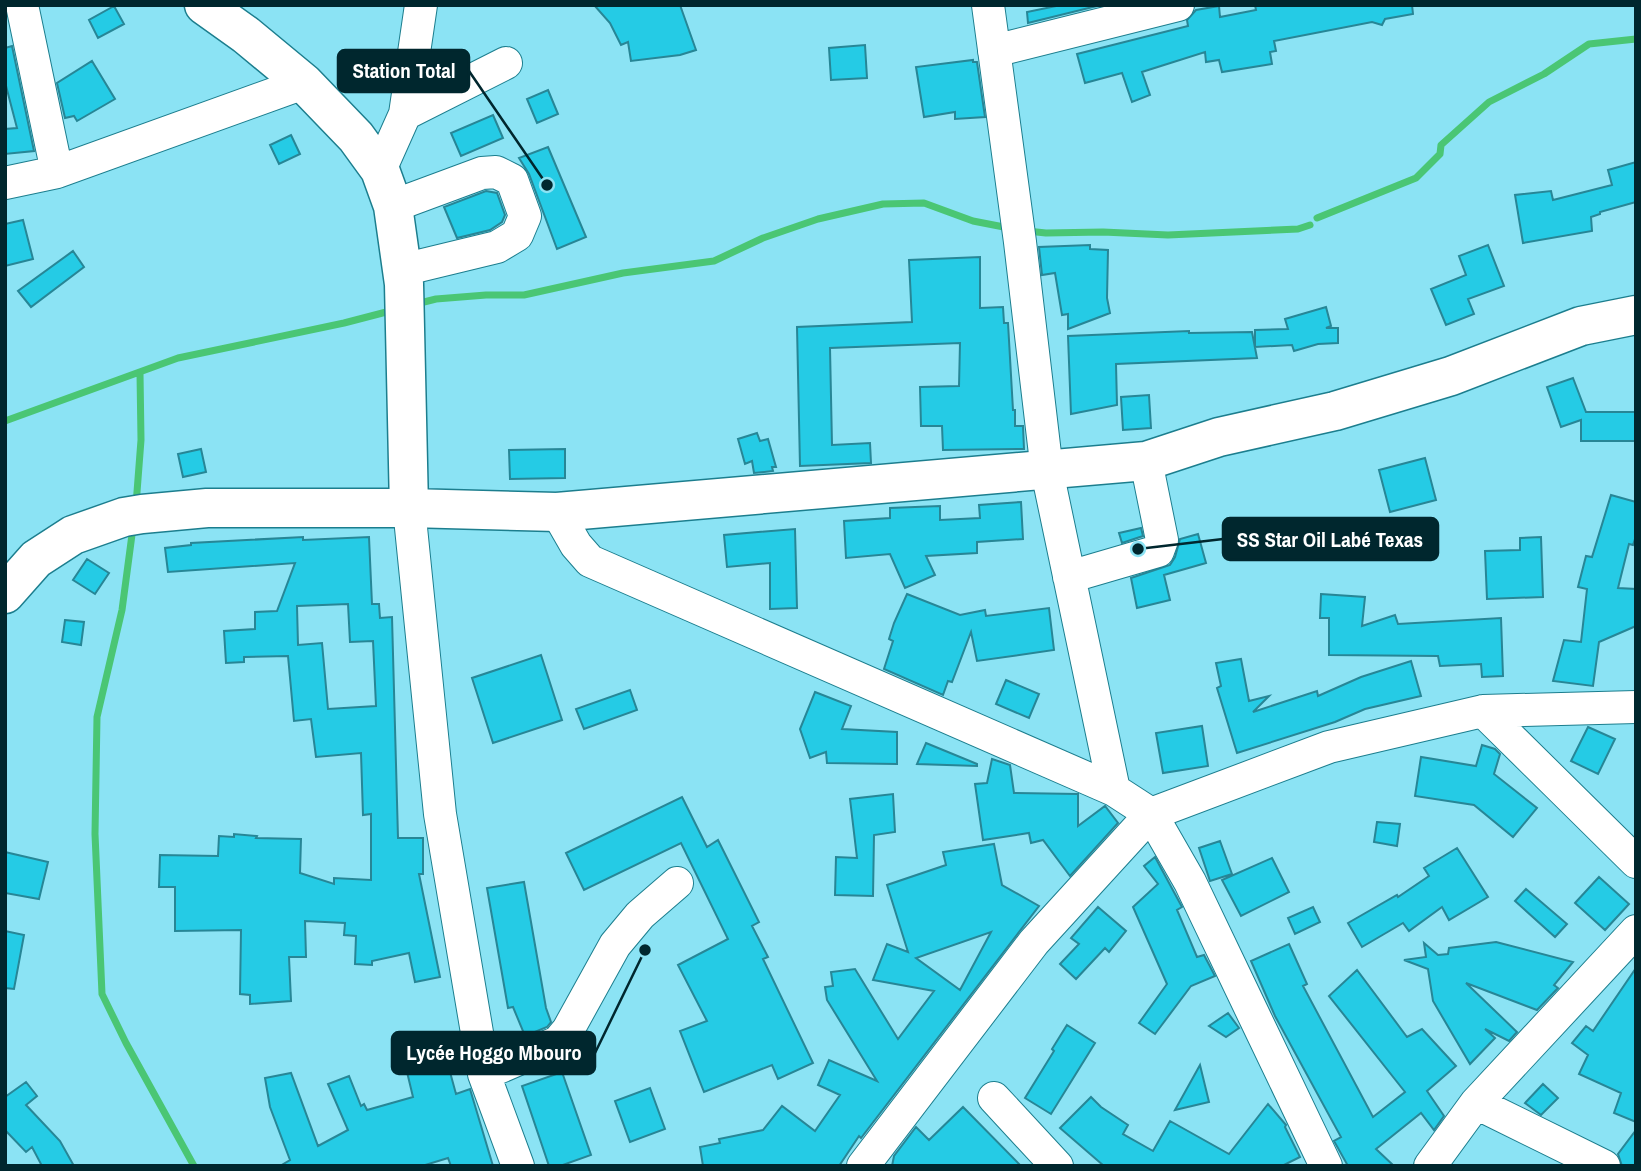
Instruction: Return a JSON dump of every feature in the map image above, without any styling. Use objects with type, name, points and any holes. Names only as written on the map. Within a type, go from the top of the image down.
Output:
[{"type":"main road","points":[[204,5],[246,35],[304,83],[356,136],[380,170],[393,206],[403,277],[409,508]]},
{"type":"main road","points":[[5,594],[36,559],[63,541],[73,535],[133,515],[207,508],[409,508],[557,512],[1146,461],[1219,437],[1348,407],[1451,376],[1581,326],[1636,315]]},
{"type":"street","points":[[22,5],[57,172]]},
{"type":"street","points":[[380,170],[405,114],[421,5]]},
{"type":"street","points":[[988,5],[1047,471],[1114,790]]},
{"type":"street","points":[[994,51],[1178,5]]},
{"type":"street","points":[[405,114],[506,63]]},
{"type":"street","points":[[5,183],[57,172],[304,83]]},
{"type":"street","points":[[393,206],[482,173],[496,172],[512,180],[525,216],[517,235],[497,247],[403,277]]},
{"type":"street","points":[[1069,577],[1158,551],[1162,540],[1146,461]]},
{"type":"street","points":[[409,508],[440,814],[484,1073],[517,1166]]},
{"type":"street","points":[[557,512],[576,545],[590,561],[1114,790],[1151,814],[1190,882],[1326,1166]]},
{"type":"street","points":[[863,1166],[1034,942],[1151,814],[1329,747],[1483,711],[1636,707]]},
{"type":"street","points":[[1483,711],[1636,862]]},
{"type":"street","points":[[484,1073],[558,1042],[568,1030],[615,945],[640,915],[677,883]]},
{"type":"street","points":[[1430,1166],[1476,1103],[1636,930]]},
{"type":"street","points":[[994,1098],[1056,1166]]},
{"type":"street","points":[[1476,1103],[1604,1166]]},
{"type":"building","points":[[594,5],[680,5],[696,50],[680,55],[631,61],[628,42],[621,45],[610,23]]},
{"type":"building","points":[[1061,5],[1101,5],[1028,23],[1027,12]]},
{"type":"building","points":[[1255,5],[1412,5],[1413,14],[1385,19],[1382,25],[1372,22],[1274,41],[1276,51],[1270,52],[1272,64],[1222,72],[1219,60],[1206,62],[1205,52],[1142,72],[1150,95],[1132,102],[1122,73],[1085,83],[1077,54],[1188,26],[1187,20],[1196,10],[1219,6],[1220,17],[1256,10]]},
{"type":"building","points":[[114,6],[124,24],[98,38],[89,20]]},
{"type":"building","points":[[865,45],[867,78],[831,80],[829,48]]},
{"type":"building","points":[[12,46],[34,151],[5,154],[5,129],[17,128],[5,82],[5,48]]},
{"type":"building","points":[[973,60],[977,62],[985,117],[955,119],[955,112],[924,117],[916,67]]},
{"type":"building","points":[[92,61],[115,99],[77,121],[74,116],[65,118],[57,83]]},
{"type":"building","points":[[548,90],[558,114],[537,123],[527,99]]},
{"type":"building","points":[[493,115],[503,138],[461,156],[451,133]]},
{"type":"building","points":[[291,135],[300,154],[279,164],[270,145]]},
{"type":"building","points":[[548,147],[586,237],[557,249],[529,174],[519,158]]},
{"type":"building","points":[[1636,162],[1636,202],[1591,217],[1592,231],[1523,243],[1515,195],[1551,191],[1553,200],[1612,185],[1608,170]]},
{"type":"building","points":[[486,191],[497,193],[505,215],[502,222],[490,230],[457,238],[444,207]]},
{"type":"building","points":[[23,220],[33,259],[5,266],[5,224]]},
{"type":"building","points":[[1090,245],[1090,249],[1108,250],[1107,298],[1110,313],[1068,329],[1068,314],[1062,315],[1055,273],[1042,275],[1039,247]]},
{"type":"building","points":[[1488,245],[1504,286],[1468,299],[1474,314],[1446,325],[1431,289],[1466,275],[1459,256]]},
{"type":"building","points":[[73,251],[84,267],[31,307],[18,291]]},
{"type":"building","points":[[980,257],[980,308],[1003,307],[1004,323],[1008,323],[1015,426],[1023,426],[1024,449],[943,450],[942,426],[921,426],[920,387],[959,386],[960,343],[830,348],[832,445],[870,443],[871,463],[800,466],[797,327],[912,322],[909,260]]},
{"type":"building","points":[[1326,307],[1331,326],[1326,328],[1338,328],[1338,343],[1318,344],[1294,351],[1292,345],[1255,347],[1255,330],[1288,329],[1285,319]]},
{"type":"building","points":[[1189,331],[1252,332],[1257,358],[1116,364],[1117,405],[1071,414],[1068,336]]},
{"type":"building","points":[[1573,378],[1586,412],[1636,412],[1636,441],[1581,441],[1581,420],[1561,427],[1547,387]]},
{"type":"building","points":[[1149,395],[1151,428],[1123,430],[1121,397]]},
{"type":"building","points":[[757,433],[760,441],[768,439],[776,467],[772,467],[773,471],[754,473],[752,461],[745,464],[738,439]]},
{"type":"building","points":[[201,449],[206,472],[183,477],[178,454]]},
{"type":"building","points":[[565,449],[565,478],[510,479],[509,450]]},
{"type":"building","points":[[1425,458],[1436,500],[1390,512],[1379,470]]},
{"type":"building","points":[[1611,495],[1636,502],[1636,536],[1633,545],[1629,544],[1618,588],[1636,589],[1636,626],[1599,642],[1593,686],[1553,681],[1564,640],[1581,642],[1587,589],[1578,587],[1586,556],[1592,557]]},
{"type":"building","points":[[1021,502],[1023,539],[977,542],[977,553],[926,556],[935,575],[905,588],[890,554],[846,558],[844,521],[890,518],[890,508],[940,506],[940,520],[980,518],[979,505]]},
{"type":"building","points":[[1141,528],[1143,536],[1122,543],[1119,533]]},
{"type":"building","points":[[795,529],[797,608],[770,609],[770,563],[727,567],[724,535]]},
{"type":"building","points":[[1198,534],[1206,563],[1164,575],[1170,600],[1137,608],[1131,578],[1170,565],[1180,539]]},
{"type":"building","points":[[303,537],[303,540],[369,537],[372,604],[379,604],[380,618],[392,617],[398,838],[423,838],[423,874],[419,874],[440,977],[415,982],[409,953],[372,961],[372,965],[355,964],[356,936],[344,935],[345,923],[305,921],[306,957],[289,957],[291,1001],[250,1004],[250,995],[240,994],[241,930],[175,931],[175,887],[159,887],[160,855],[218,856],[219,836],[234,837],[234,834],[257,836],[256,838],[301,839],[300,873],[334,884],[334,878],[371,880],[371,814],[363,815],[361,753],[316,757],[311,719],[294,721],[288,656],[244,657],[244,662],[226,663],[224,631],[255,629],[255,612],[277,611],[295,563],[168,572],[165,548],[191,543]],"holes":[[[348,604],[350,642],[373,641],[376,706],[328,709],[322,643],[298,645],[297,606]]]},
{"type":"building","points":[[1541,537],[1543,597],[1487,599],[1485,551],[1520,550],[1520,538]]},
{"type":"building","points":[[87,559],[109,573],[95,594],[73,580]]},
{"type":"building","points":[[907,594],[960,615],[985,610],[986,616],[1049,608],[1054,650],[977,661],[971,632],[952,682],[948,681],[943,695],[884,669],[893,641],[889,639]]},
{"type":"building","points":[[1321,594],[1365,597],[1362,626],[1395,615],[1398,624],[1501,618],[1503,676],[1482,677],[1481,664],[1440,666],[1438,656],[1329,655],[1329,618],[1320,618]]},
{"type":"building","points":[[65,620],[84,622],[81,645],[62,642]]},
{"type":"building","points":[[541,655],[562,720],[493,743],[472,678]]},
{"type":"building","points":[[1241,659],[1249,701],[1269,696],[1253,712],[1317,691],[1318,696],[1361,677],[1411,661],[1421,696],[1365,709],[1335,722],[1237,753],[1217,688],[1221,686],[1216,663]]},
{"type":"building","points":[[1006,680],[1039,694],[1029,718],[996,704]]},
{"type":"building","points":[[630,690],[637,710],[584,729],[576,709]]},
{"type":"building","points":[[815,692],[851,706],[842,729],[897,732],[897,764],[827,763],[826,752],[810,758],[800,729]]},
{"type":"building","points":[[1202,726],[1208,766],[1163,773],[1156,733]]},
{"type":"building","points":[[1588,727],[1615,739],[1598,774],[1571,761]]},
{"type":"building","points":[[926,743],[977,764],[977,766],[917,764]]},
{"type":"building","points":[[1482,745],[1495,749],[1500,754],[1494,774],[1537,808],[1513,837],[1474,805],[1415,796],[1421,757],[1476,766]]},
{"type":"building","points":[[992,759],[1010,765],[1014,793],[1078,794],[1078,826],[1105,806],[1118,823],[1070,876],[1043,840],[1031,843],[1029,833],[983,840],[975,784],[987,783]]},
{"type":"building","points":[[893,794],[895,832],[874,835],[873,896],[835,895],[836,857],[857,858],[850,799]]},
{"type":"building","points":[[682,797],[707,847],[718,840],[759,922],[752,926],[768,957],[763,959],[813,1063],[778,1079],[772,1065],[704,1092],[680,1031],[707,1021],[678,965],[728,939],[681,843],[584,890],[566,853]]},
{"type":"building","points":[[1377,822],[1400,824],[1397,846],[1374,842]]},
{"type":"building","points":[[1220,841],[1232,874],[1210,881],[1199,848]]},
{"type":"building","points":[[994,844],[1002,885],[1039,906],[861,1138],[859,1136],[839,1166],[703,1166],[700,1147],[720,1143],[719,1139],[763,1130],[782,1106],[815,1131],[840,1095],[818,1085],[829,1060],[877,1081],[827,1000],[825,987],[833,986],[831,972],[855,969],[898,1039],[934,991],[873,980],[887,944],[908,952],[887,885],[946,865],[943,852]],"holes":[[[991,932],[960,990],[916,958]]]},
{"type":"building","points":[[1457,848],[1488,897],[1449,920],[1442,907],[1409,931],[1403,923],[1362,947],[1348,923],[1397,895],[1398,897],[1429,876],[1424,868]]},
{"type":"building","points":[[5,852],[48,862],[39,899],[5,893]]},
{"type":"building","points":[[1155,857],[1182,907],[1177,910],[1197,957],[1204,955],[1215,976],[1191,986],[1155,1034],[1139,1023],[1167,984],[1133,907],[1158,884],[1144,866]]},
{"type":"building","points":[[1272,858],[1289,892],[1241,916],[1222,880]]},
{"type":"building","points":[[1599,877],[1629,904],[1605,930],[1575,903]]},
{"type":"building","points":[[524,882],[546,1008],[551,1022],[547,1027],[525,1036],[513,1007],[508,1008],[487,888]]},
{"type":"building","points":[[1526,889],[1567,924],[1555,937],[1515,901]]},
{"type":"building","points":[[1098,907],[1126,931],[1109,952],[1105,948],[1076,979],[1060,964],[1079,944],[1071,938]]},
{"type":"building","points":[[1313,907],[1320,922],[1295,934],[1288,918]]},
{"type":"building","points":[[5,931],[24,935],[14,989],[5,988]]},
{"type":"building","points":[[1496,942],[1573,962],[1554,985],[1558,988],[1537,1010],[1466,983],[1517,1032],[1509,1041],[1485,1029],[1495,1038],[1470,1064],[1433,1001],[1428,969],[1404,960],[1426,957],[1424,943],[1438,955],[1448,954],[1449,948]]},
{"type":"building","points":[[1289,944],[1307,984],[1303,986],[1373,1117],[1405,1092],[1329,996],[1357,970],[1407,1037],[1422,1029],[1456,1066],[1427,1091],[1444,1116],[1434,1130],[1421,1113],[1376,1149],[1394,1166],[1348,1166],[1334,1141],[1341,1137],[1275,1016],[1251,961]]},
{"type":"building","points":[[1636,968],[1636,1122],[1614,1113],[1621,1093],[1579,1074],[1588,1055],[1572,1043],[1586,1026],[1593,1031]]},
{"type":"building","points":[[1228,1013],[1239,1028],[1226,1037],[1209,1026]]},
{"type":"building","points":[[1067,1025],[1095,1043],[1051,1114],[1025,1098]]},
{"type":"building","points":[[447,1061],[456,1094],[470,1089],[493,1166],[451,1166],[448,1158],[422,1166],[280,1166],[290,1160],[270,1107],[265,1078],[291,1073],[318,1146],[348,1130],[328,1084],[349,1076],[361,1106],[364,1104],[367,1110],[413,1097],[407,1072]]},
{"type":"building","points":[[1200,1065],[1209,1102],[1175,1110]]},
{"type":"building","points":[[562,1072],[591,1155],[560,1166],[549,1166],[522,1086]]},
{"type":"building","points":[[26,1082],[37,1096],[26,1105],[60,1141],[74,1166],[42,1166],[32,1147],[26,1152],[5,1130],[5,1097]]},
{"type":"building","points":[[1543,1084],[1558,1098],[1541,1115],[1525,1103]]},
{"type":"building","points":[[650,1088],[665,1129],[630,1142],[615,1101]]},
{"type":"building","points":[[1091,1097],[1128,1125],[1123,1134],[1153,1151],[1170,1121],[1229,1154],[1268,1104],[1286,1125],[1300,1157],[1282,1166],[1104,1166],[1060,1128]]},
{"type":"building","points":[[963,1107],[1021,1166],[892,1166],[894,1156],[916,1127],[929,1140]]},
{"type":"building","points":[[1636,1130],[1636,1166],[1622,1166],[1618,1154]]},
{"type":"waterway","points":[[1317,218],[1416,178],[1440,154],[1441,145],[1489,102],[1544,74],[1589,44],[1636,39]]},
{"type":"waterway","points":[[416,304],[436,299],[524,295],[623,273],[714,261],[763,238],[818,219],[883,204],[924,203],[973,221],[1009,228]]},
{"type":"waterway","points":[[1027,231],[1168,235],[1298,229],[1310,225]]},
{"type":"waterway","points":[[5,421],[178,358],[394,310]]},
{"type":"waterway","points":[[136,505],[141,440],[140,373]]},
{"type":"waterway","points":[[133,527],[122,610],[97,717],[95,834],[102,994],[194,1166]]},
{"type":"place","name":"Station Total","points":[[547,185]]},
{"type":"place","name":"SS Star Oil Labé Texas","points":[[1138,549]]},
{"type":"place","name":"Lycée Hoggo Mbouro","points":[[645,950]]}]
